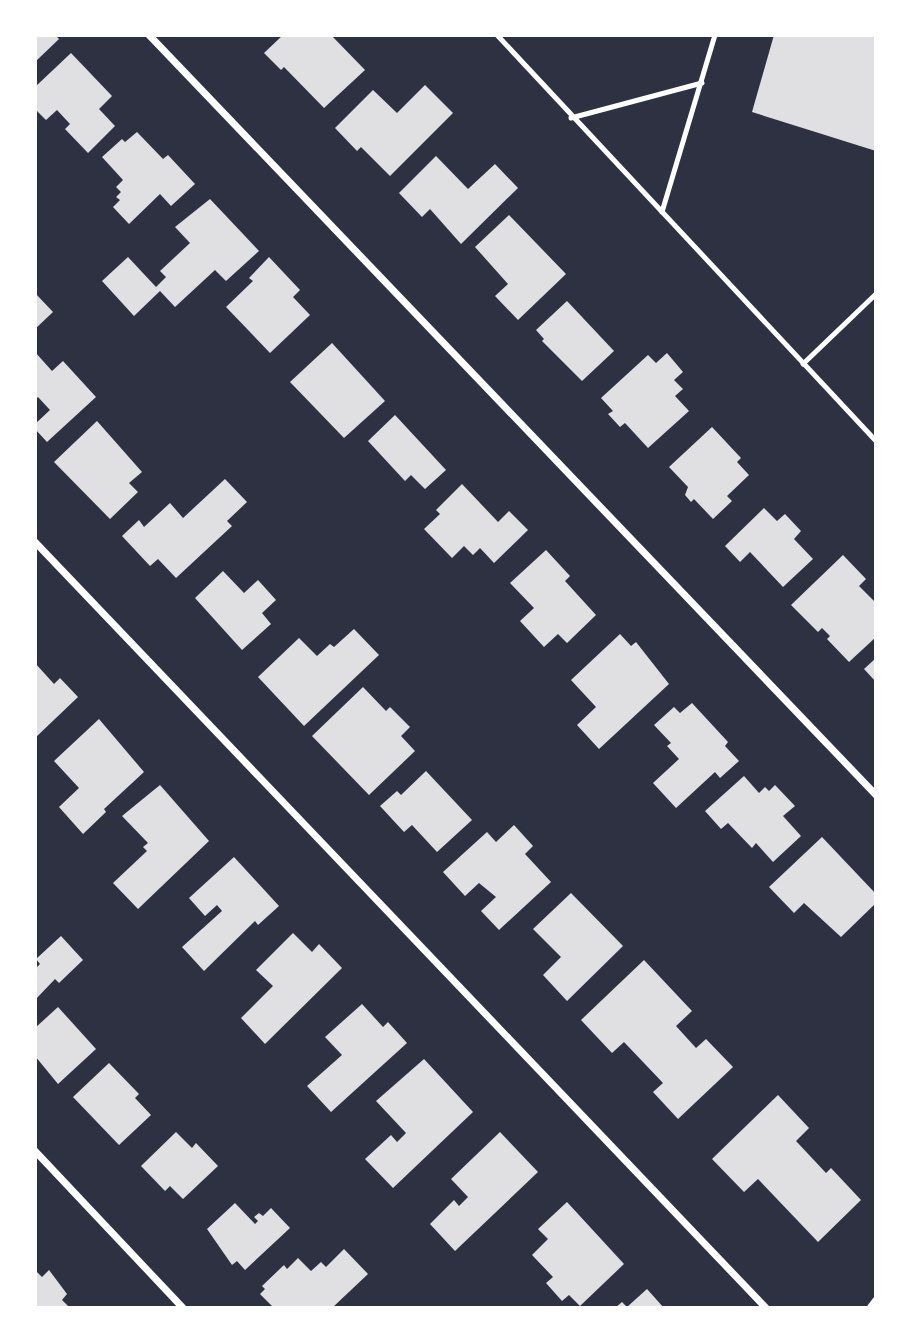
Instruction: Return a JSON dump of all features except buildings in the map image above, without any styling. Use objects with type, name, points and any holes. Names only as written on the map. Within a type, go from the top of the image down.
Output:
[{"type":"street","points":[[149,35],[876,795]]},
{"type":"street","points":[[35,542],[766,1308]]},
{"type":"street","points":[[35,1151],[183,1308]]},
{"type":"street","points":[[870,1308],[876,1300]]},
{"type":"lane","points":[[497,35],[571,118],[876,441]]},
{"type":"lane","points":[[662,212],[715,35]]},
{"type":"lane","points":[[571,118],[702,83]]},
{"type":"lane","points":[[803,364],[876,294]]}]
